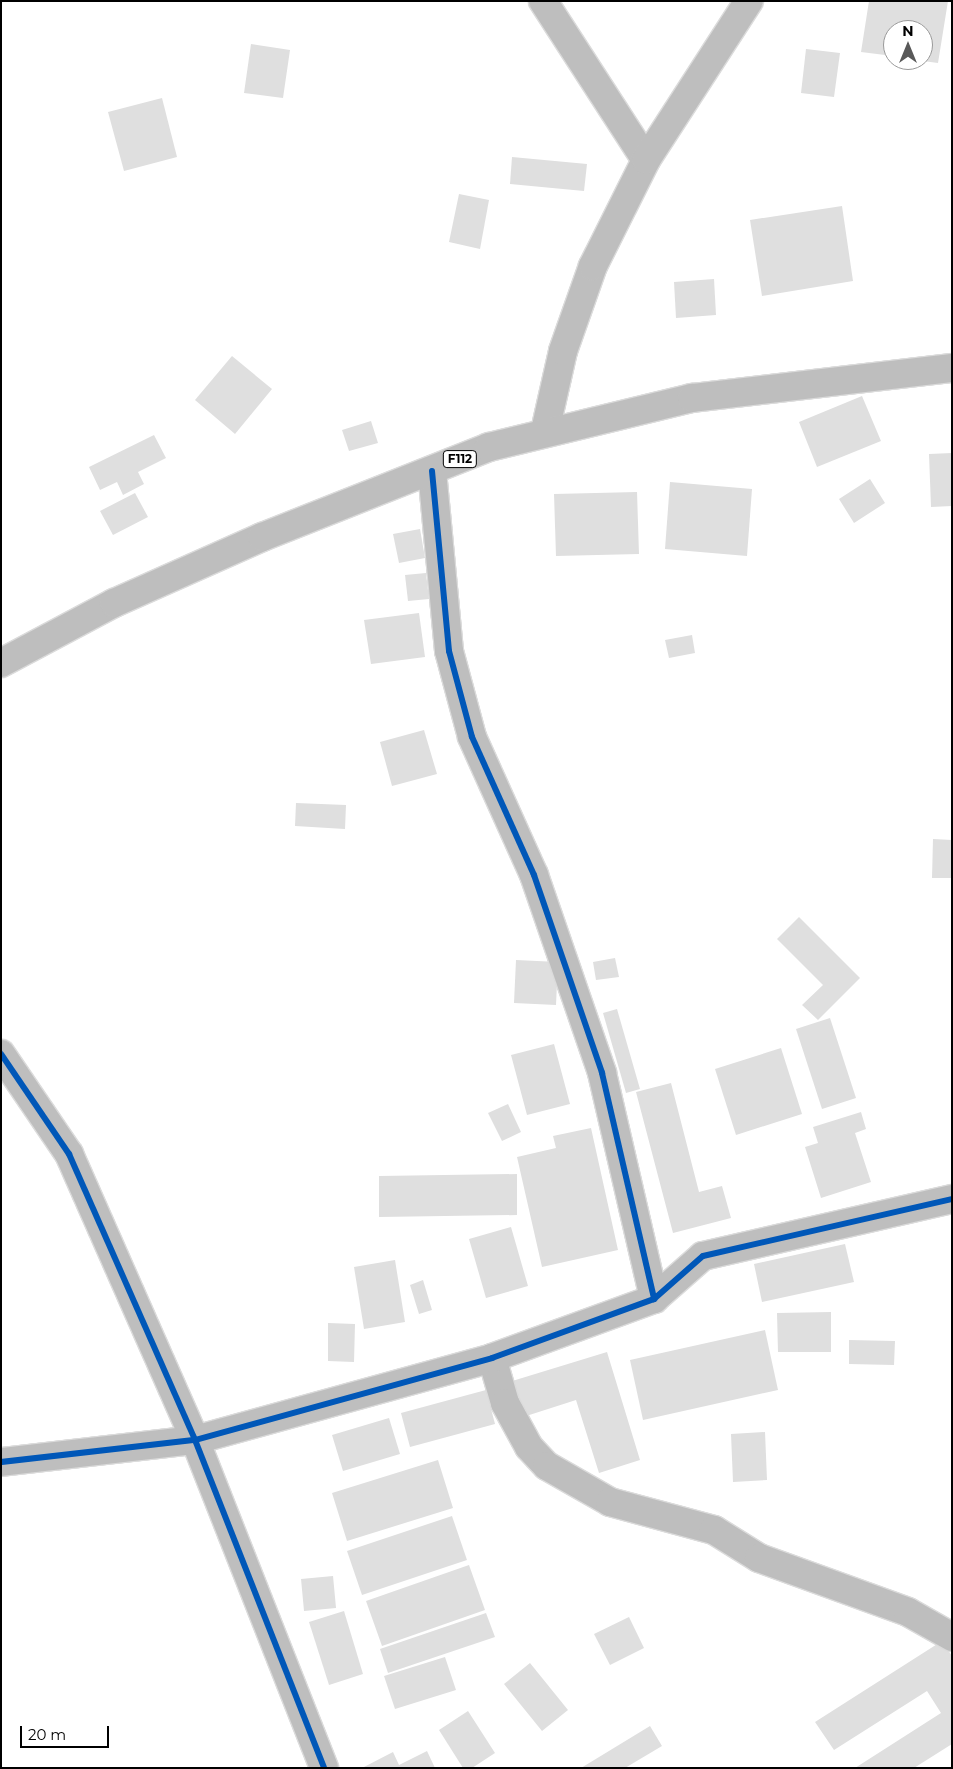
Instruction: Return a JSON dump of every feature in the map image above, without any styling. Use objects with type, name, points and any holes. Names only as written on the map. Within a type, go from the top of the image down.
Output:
[{"type":"street","points":[[543,1],[646,160]]},
{"type":"street","points":[[545,431],[563,351],[592,266],[646,160],[749,1]]},
{"type":"street","name":"F112","points":[[1,663],[114,603],[262,538],[490,447],[545,431],[692,398],[952,368]]},
{"type":"street","points":[[432,471],[449,651],[472,737],[534,874],[602,1073],[654,1300]]},
{"type":"street","points":[[1,1054],[69,1154],[195,1440],[324,1768]]},
{"type":"street","points":[[1,1462],[195,1440],[492,1358],[654,1300],[703,1256],[952,1199]]},
{"type":"street","points":[[492,1358],[505,1403],[529,1447],[547,1466],[610,1502],[714,1530],[759,1558],[908,1612],[952,1637]]},
{"type":"building","points":[[869,1],[948,1],[938,63],[933,62],[933,20],[883,20],[883,55],[861,52]]},
{"type":"building","points":[[251,44],[290,50],[283,98],[244,93]]},
{"type":"building","points":[[806,49],[840,53],[834,97],[801,93]]},
{"type":"building","points":[[162,98],[177,157],[124,171],[108,112]]},
{"type":"building","points":[[512,157],[587,164],[584,191],[510,184]]},
{"type":"building","points":[[459,194],[489,200],[480,249],[449,242]]},
{"type":"building","points":[[842,206],[853,281],[762,296],[750,220]]},
{"type":"building","points":[[714,279],[716,315],[676,318],[674,282]]},
{"type":"building","points":[[232,356],[272,389],[235,434],[195,400]]},
{"type":"building","points":[[862,396],[881,441],[817,467],[799,422]]},
{"type":"building","points":[[371,421],[378,443],[349,451],[342,430]]},
{"type":"building","points":[[154,435],[166,458],[138,472],[144,484],[123,495],[117,482],[100,490],[89,467]]},
{"type":"building","points":[[952,453],[952,506],[931,507],[929,454]]},
{"type":"building","points":[[870,479],[885,503],[854,523],[839,499]]},
{"type":"building","points":[[670,482],[752,489],[747,556],[665,549]]},
{"type":"building","points":[[637,492],[639,554],[556,556],[554,494]]},
{"type":"building","points":[[135,493],[148,517],[113,535],[100,511]]},
{"type":"building","points":[[420,529],[425,558],[399,563],[393,534]]},
{"type":"building","points":[[426,573],[429,599],[408,601],[405,575]]},
{"type":"building","points":[[419,613],[425,657],[371,664],[364,620]]},
{"type":"building","points":[[692,635],[695,653],[669,658],[665,640]]},
{"type":"building","points":[[424,730],[437,774],[392,786],[380,742]]},
{"type":"building","points":[[296,803],[346,805],[345,829],[295,826]]},
{"type":"building","points":[[933,839],[952,840],[952,878],[932,878]]},
{"type":"building","points":[[799,917],[860,978],[818,1020],[802,1005],[823,985],[777,939]]},
{"type":"building","points":[[615,958],[619,977],[596,980],[593,962]]},
{"type":"building","points":[[516,960],[558,962],[556,1005],[514,1003]]},
{"type":"building","points":[[617,1009],[640,1089],[626,1093],[603,1013]]},
{"type":"building","points":[[830,1018],[856,1098],[822,1109],[796,1029]]},
{"type":"building","points":[[554,1044],[570,1104],[527,1115],[511,1055]]},
{"type":"building","points":[[781,1048],[802,1114],[736,1135],[715,1069]]},
{"type":"building","points":[[671,1083],[699,1192],[722,1186],[731,1218],[673,1233],[636,1092]]},
{"type":"building","points":[[508,1104],[521,1132],[502,1141],[488,1113]]},
{"type":"building","points":[[861,1112],[866,1129],[855,1133],[871,1182],[821,1198],[805,1147],[818,1143],[813,1127]]},
{"type":"building","points":[[591,1128],[618,1250],[542,1267],[517,1157],[556,1148],[553,1136]]},
{"type":"building","points":[[517,1174],[517,1215],[379,1217],[379,1176]]},
{"type":"building","points":[[511,1227],[528,1286],[486,1298],[469,1239]]},
{"type":"building","points":[[845,1244],[854,1282],[762,1302],[754,1264]]},
{"type":"building","points":[[395,1260],[405,1322],[364,1329],[354,1267]]},
{"type":"building","points":[[423,1280],[432,1310],[419,1314],[410,1285]]},
{"type":"building","points":[[831,1312],[831,1352],[778,1352],[777,1313]]},
{"type":"building","points":[[328,1323],[355,1324],[354,1362],[328,1361]]},
{"type":"building","points":[[765,1330],[778,1390],[643,1420],[630,1360]]},
{"type":"building","points":[[849,1340],[895,1341],[894,1365],[849,1364]]},
{"type":"building","points":[[607,1352],[640,1460],[599,1473],[576,1400],[520,1418],[509,1382]]},
{"type":"building","points":[[486,1390],[495,1424],[410,1447],[401,1413]]},
{"type":"building","points":[[389,1418],[400,1454],[343,1471],[332,1435]]},
{"type":"building","points":[[765,1432],[767,1480],[733,1482],[731,1434]]},
{"type":"building","points":[[438,1460],[453,1508],[347,1541],[332,1493]]},
{"type":"building","points":[[452,1516],[467,1560],[362,1595],[347,1551]]},
{"type":"building","points":[[469,1565],[485,1610],[382,1646],[366,1601]]},
{"type":"building","points":[[333,1576],[336,1608],[304,1611],[301,1579]]},
{"type":"building","points":[[344,1611],[363,1674],[329,1685],[309,1622]]},
{"type":"building","points":[[486,1613],[495,1637],[388,1673],[380,1649]]},
{"type":"building","points":[[629,1617],[644,1648],[610,1665],[594,1634]]},
{"type":"building","points":[[942,1641],[952,1656],[952,1744],[914,1768],[855,1768],[941,1713],[927,1691],[834,1750],[815,1722]]},
{"type":"building","points":[[445,1657],[456,1690],[395,1709],[384,1676]]},
{"type":"building","points":[[530,1663],[568,1710],[542,1731],[504,1684]]},
{"type":"building","points":[[468,1711],[495,1753],[472,1768],[463,1768],[439,1730]]},
{"type":"building","points":[[650,1726],[662,1746],[625,1768],[581,1768]]},
{"type":"building","points":[[427,1751],[435,1768],[362,1768],[393,1752],[399,1765]]},
{"type":"cycle path","points":[[432,471],[449,651],[472,737],[534,875],[602,1073],[654,1299]]},
{"type":"cycle path","points":[[1,1054],[69,1154],[195,1440],[324,1768]]},
{"type":"cycle path","points":[[1,1462],[195,1440],[492,1358],[654,1299],[703,1256],[952,1199]]}]
